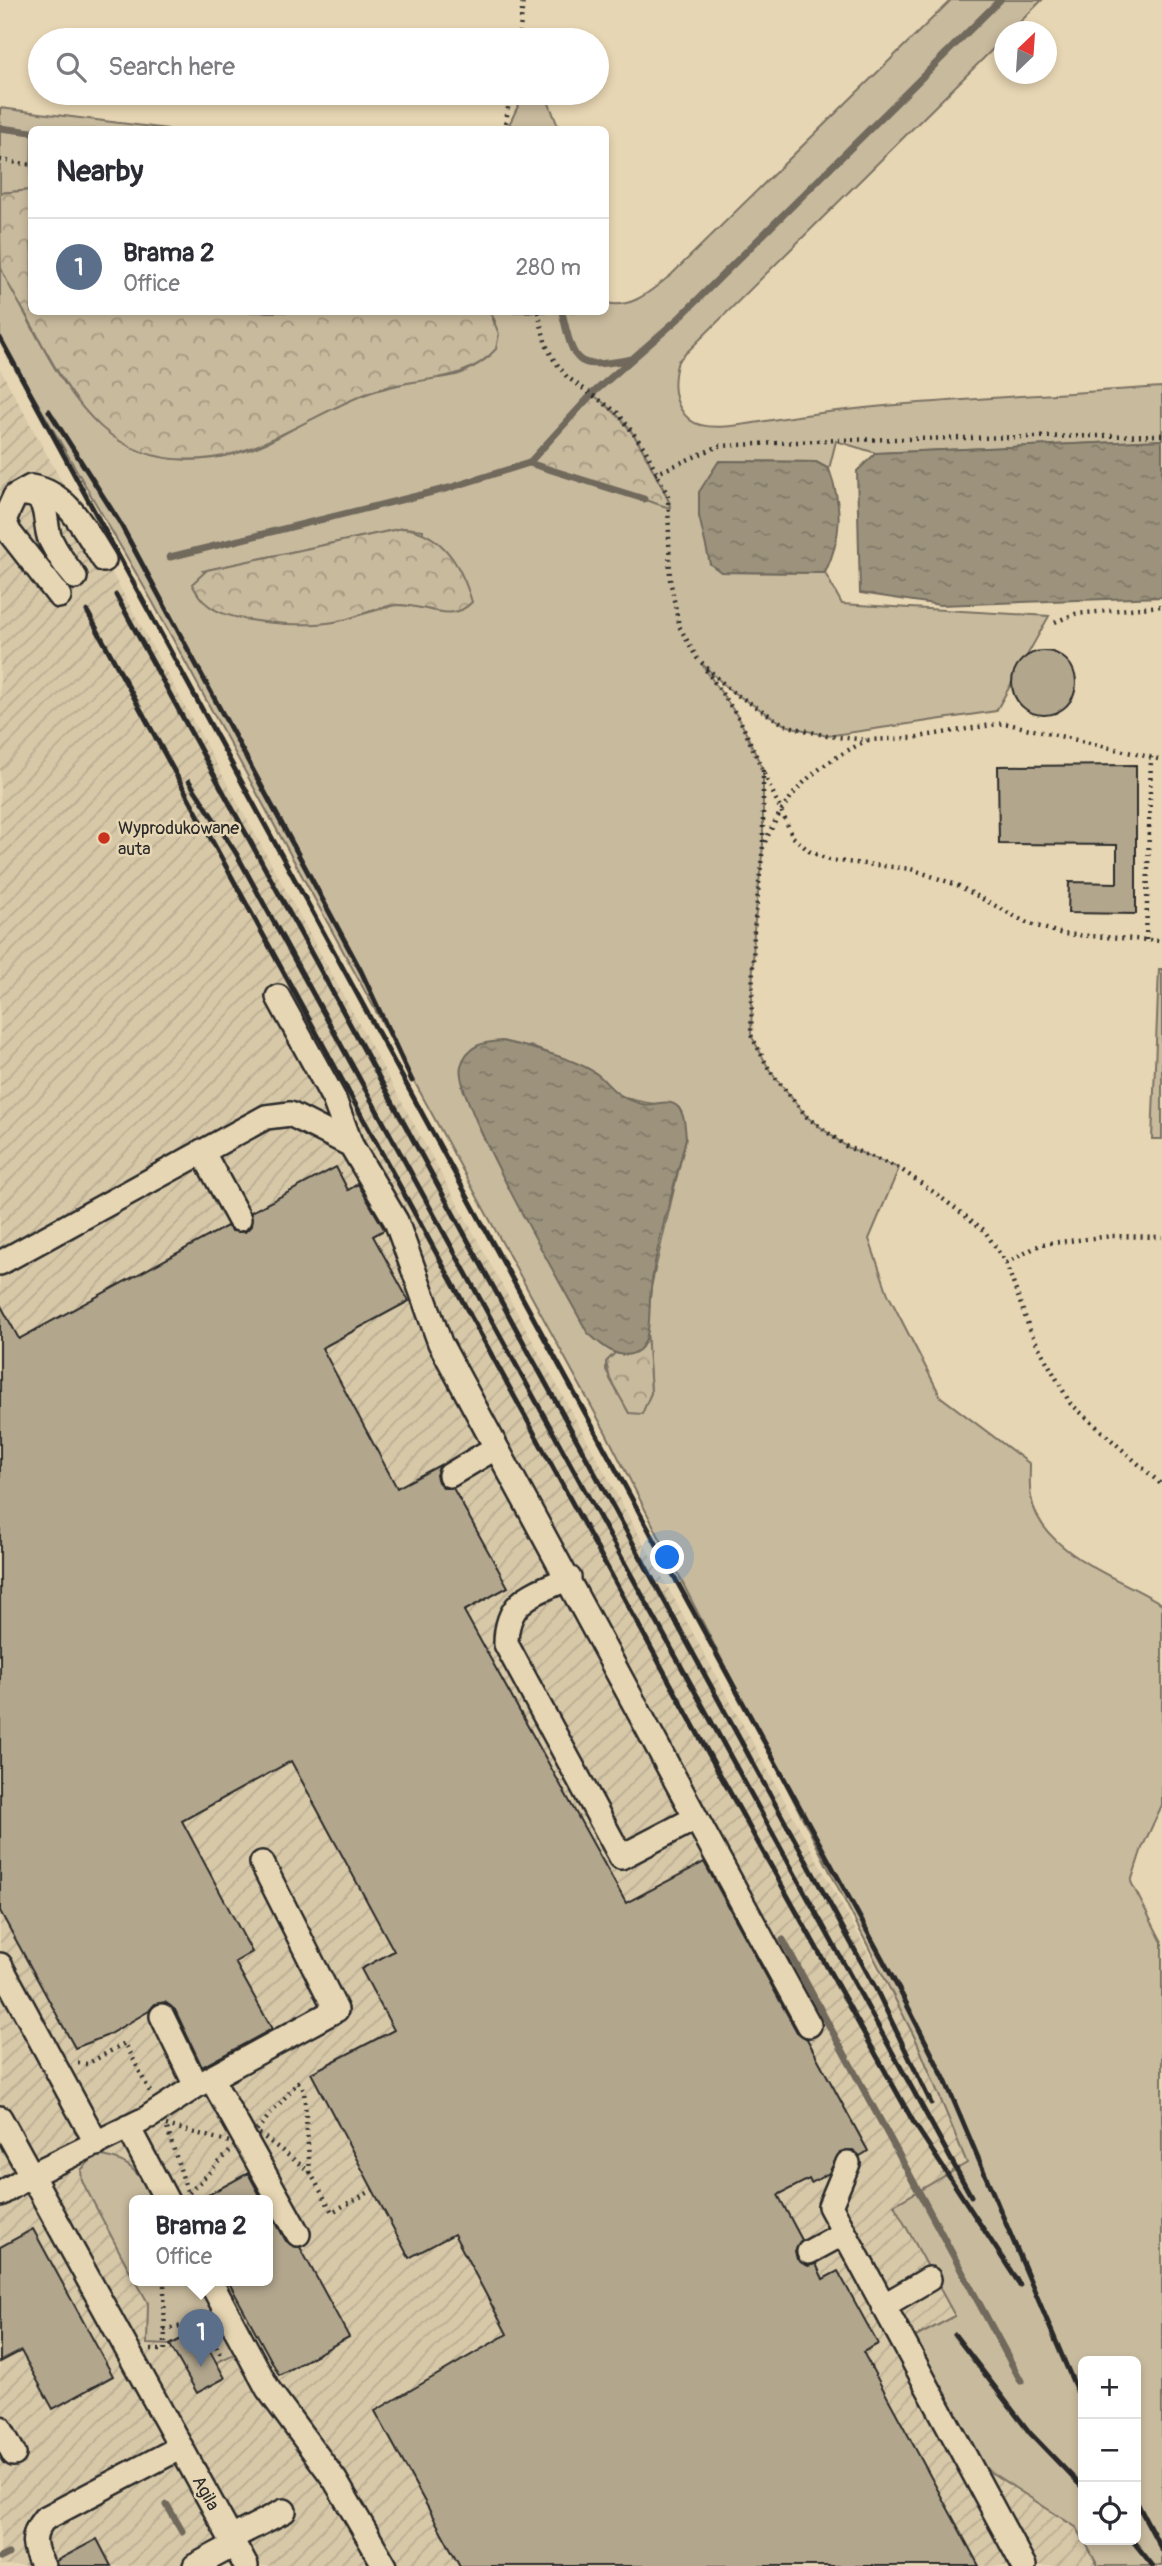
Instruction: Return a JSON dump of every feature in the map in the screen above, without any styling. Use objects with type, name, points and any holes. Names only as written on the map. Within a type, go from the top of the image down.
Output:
[{"type":"lane","points":[[59,596],[9,532],[4,520],[15,496],[31,487],[50,491],[73,513],[104,559]]},
{"type":"lane","points":[[15,496],[34,496],[43,504],[50,539],[75,577]]},
{"type":"lane","points":[[278,997],[334,1100],[351,1145],[396,1220],[440,1343],[809,2025]]},
{"type":"lane","points":[[0,1263],[266,1117],[290,1114],[351,1145]]},
{"type":"lane","points":[[202,1151],[239,1219]]},
{"type":"lane","points":[[450,1475],[495,1448]]},
{"type":"lane","points":[[569,1578],[523,1599],[506,1626],[506,1644],[621,1857],[696,1818]]},
{"type":"lane","points":[[0,2194],[31,2175],[147,2117],[203,2082],[336,2010],[262,1863]]},
{"type":"lane","points":[[0,1965],[97,2144]]},
{"type":"lane","points":[[162,2016],[298,2234]]},
{"type":"lane","points":[[147,2117],[166,2195]]},
{"type":"lane","name":"Agila","points":[[0,2118],[246,2566]]},
{"type":"lane","points":[[848,2163],[830,2206],[1024,2566]]},
{"type":"lane","points":[[809,2252],[844,2234]]},
{"type":"lane","points":[[883,2306],[929,2278]]},
{"type":"lane","points":[[214,2286],[268,2389],[335,2480],[385,2566]]},
{"type":"lane","points":[[0,2428],[14,2454]]},
{"type":"lane","points":[[43,2566],[34,2549],[34,2531],[44,2519],[181,2446]]},
{"type":"lane","points":[[195,2566],[284,2511]]},
{"type":"path","points":[[520,28],[523,0]]},
{"type":"path","points":[[506,126],[508,105]]},
{"type":"path","points":[[0,160],[28,164]]},
{"type":"path","points":[[539,315],[546,345],[554,360],[567,377],[618,413],[645,449],[668,496],[670,579],[679,626],[697,658],[740,720],[793,837],[809,851],[829,860],[911,869],[957,885],[1027,923],[1063,934],[1162,941]]},
{"type":"path","points":[[655,474],[719,446],[836,440],[1162,435]]},
{"type":"path","points":[[1055,622],[1075,614],[1162,606]]},
{"type":"path","points":[[697,658],[730,691],[785,725],[827,736],[869,740],[912,738],[1004,723],[1162,760]]},
{"type":"path","points":[[763,846],[780,808],[810,775],[869,740]]},
{"type":"path","points":[[1146,940],[1151,757]]},
{"type":"path","points":[[763,770],[763,846],[754,930],[751,1035],[770,1071],[807,1117],[847,1147],[899,1168],[984,1230],[1006,1263],[1031,1333],[1070,1404],[1162,1485]]},
{"type":"path","points":[[1006,1263],[1042,1244],[1112,1237],[1162,1237]]},
{"type":"path","points":[[87,2064],[125,2043],[147,2117],[188,2194],[237,2144],[147,2117]]},
{"type":"path","points":[[310,2172],[304,2090],[298,2082],[256,2131],[310,2172],[332,2212],[373,2190]]},
{"type":"path","points":[[148,2350],[164,2350],[164,2286]]},
{"type":"path","points":[[164,2330],[191,2323],[206,2328],[223,2359]]},
{"type":"shaded area","points":[[0,369],[917,2042],[967,2164],[894,2205],[956,2316],[945,2320],[955,2449],[1077,2528],[1078,2545],[1086,2545],[1098,2566],[0,2566]]},
{"type":"green space","points":[[951,0],[1042,0],[1021,21],[994,21],[994,48],[678,361],[674,385],[680,407],[690,420],[698,424],[722,427],[878,407],[1162,387],[1162,440],[876,453],[836,441],[829,469],[816,462],[719,461],[699,493],[699,516],[721,572],[825,573],[842,604],[1049,616],[996,711],[827,736],[785,725],[731,691],[701,663],[740,720],[763,770],[763,846],[754,930],[751,1035],[770,1071],[807,1117],[847,1147],[899,1168],[869,1239],[888,1294],[941,1397],[1030,1464],[1031,1497],[1038,1517],[1050,1534],[1066,1549],[1084,1562],[1162,1604],[1162,1805],[1142,1848],[1131,1882],[1162,1942],[1162,2566],[1098,2566],[1087,2545],[1141,2545],[1141,2356],[1078,2356],[1078,2530],[955,2449],[895,2348],[955,2316],[894,2205],[967,2163],[917,2042],[606,1433],[151,599],[0,338],[0,265],[41,344],[63,381],[88,414],[118,439],[153,455],[195,460],[257,447],[328,409],[369,393],[466,371],[490,356],[495,321],[492,315],[609,315],[609,303],[633,301],[671,275]],"holes":[[[592,395],[621,420],[642,448],[666,493],[670,507],[529,463]],[[403,528],[423,530],[417,606],[395,605],[334,622],[284,624],[203,571]],[[530,1046],[599,1076],[606,1085],[625,1097],[679,1108],[686,1138],[651,1287],[647,1332],[651,1393],[629,1413],[606,1370],[606,1362],[615,1353],[601,1344],[506,1179],[462,1087]]]},
{"type":"green space","points":[[519,105],[550,105],[558,126],[508,126]]},
{"type":"green space","points":[[0,108],[144,126],[28,126],[28,190],[0,193]]},
{"type":"green space","points":[[28,190],[28,315],[491,315],[499,334],[496,349],[483,361],[468,369],[452,375],[368,393],[270,440],[231,454],[212,458],[178,459],[148,454],[123,443],[101,427],[82,407],[49,357],[1,268],[0,193]]},
{"type":"green space","points":[[592,394],[621,419],[642,448],[666,494],[670,508],[529,463]]},
{"type":"green space","points":[[403,528],[429,536],[439,543],[456,563],[472,602],[464,609],[446,613],[396,605],[334,622],[288,624],[250,620],[219,611],[203,601],[192,584],[207,570]]},
{"type":"green space","points":[[1159,969],[1162,969],[1162,1139],[1152,1139]]},
{"type":"green space","points":[[647,1332],[651,1393],[642,1414],[629,1413],[610,1379],[606,1362],[615,1353],[627,1355],[644,1342]]},
{"type":"green space","points":[[96,2155],[118,2160],[138,2175],[151,2195],[129,2195],[129,2270],[82,2181],[81,2170]]},
{"type":"green space","points":[[139,2286],[200,2286],[236,2353],[216,2363],[198,2330],[170,2345],[147,2344],[148,2303]]},
{"type":"water","points":[[1162,440],[1162,597],[940,605],[860,593],[857,471],[876,453]]},
{"type":"water","points":[[719,461],[816,462],[829,469],[837,496],[839,522],[835,547],[825,573],[721,572],[710,564],[699,516],[699,492]]},
{"type":"water","points":[[502,1041],[579,1064],[598,1075],[622,1097],[646,1105],[665,1102],[674,1104],[682,1114],[686,1138],[656,1257],[646,1340],[639,1350],[632,1354],[611,1351],[587,1332],[491,1154],[474,1115],[463,1085],[461,1066],[472,1049],[488,1042]]},
{"type":"building","points":[[1044,651],[1062,657],[1070,665],[1076,683],[1070,701],[1062,709],[1044,715],[1026,709],[1018,701],[1012,683],[1018,665],[1026,657]]},
{"type":"building","points":[[1136,765],[1136,914],[1068,913],[1069,882],[1117,883],[1117,845],[999,844],[998,766]]},
{"type":"building","points":[[336,1167],[348,1190],[358,1184],[383,1227],[384,1230],[373,1236],[409,1301],[322,1348],[397,1488],[440,1465],[436,1475],[438,1482],[444,1488],[453,1488],[508,1587],[464,1611],[626,1903],[704,1862],[797,2032],[807,2039],[868,2151],[860,2156],[853,2150],[840,2152],[829,2173],[811,2183],[809,2179],[778,2195],[802,2240],[795,2251],[797,2259],[808,2266],[816,2264],[823,2279],[838,2271],[878,2344],[863,2352],[979,2566],[460,2566],[375,2411],[507,2334],[454,2234],[409,2258],[311,2073],[394,2030],[361,1969],[394,1951],[291,1761],[182,1821],[252,1952],[235,1962],[272,2029],[202,2067],[175,2010],[165,2002],[155,2004],[149,2011],[106,2036],[75,2048],[0,1911],[0,1304],[19,1339],[227,1226],[232,1231],[245,1232],[251,1226],[251,1212]]},
{"type":"building","points":[[248,2173],[260,2195],[208,2195]]},
{"type":"building","points":[[273,2217],[286,2241],[300,2247],[349,2337],[279,2375],[231,2286],[273,2286]]},
{"type":"building","points":[[33,2229],[113,2376],[53,2409],[21,2351],[0,2362],[0,2247]]},
{"type":"building","points":[[198,2330],[225,2378],[197,2393],[170,2345]]},
{"type":"building","points":[[97,2539],[111,2566],[57,2566],[56,2561]]},
{"type":"waterway","points":[[170,557],[449,488],[529,463],[592,394],[678,319],[1000,0]]},
{"type":"waterway","points":[[0,128],[28,132]]},
{"type":"waterway","points":[[563,315],[575,354],[581,360],[599,364],[632,359]]},
{"type":"waterway","points":[[529,463],[644,499]]},
{"type":"waterway","points":[[783,1940],[1021,2381]]},
{"type":"waterway","points":[[167,2505],[182,2531]]},
{"type":"waterway","points":[[0,2558],[8,2554]]},
{"type":"railway","points":[[0,338],[902,1995],[945,2080],[1077,2391]]},
{"type":"railway","points":[[49,411],[120,523],[361,971],[412,1081]]},
{"type":"railway","points":[[116,595],[875,1987],[931,2103]]},
{"type":"railway","points":[[87,611],[717,1769],[914,2123],[1020,2285]]},
{"type":"railway","points":[[189,781],[236,853],[971,2196]]},
{"type":"railway","points":[[955,2335],[1030,2433],[1078,2483]]},
{"type":"railway","points":[[1141,2510],[1162,2550]]},
{"type":"railway","points":[[1136,2545],[1153,2566]]},
{"type":"place","name":"Wyprodukowane auta","points":[[104,838]]},
{"type":"place","name":"Brama 2","points":[[201,2367]]}]
